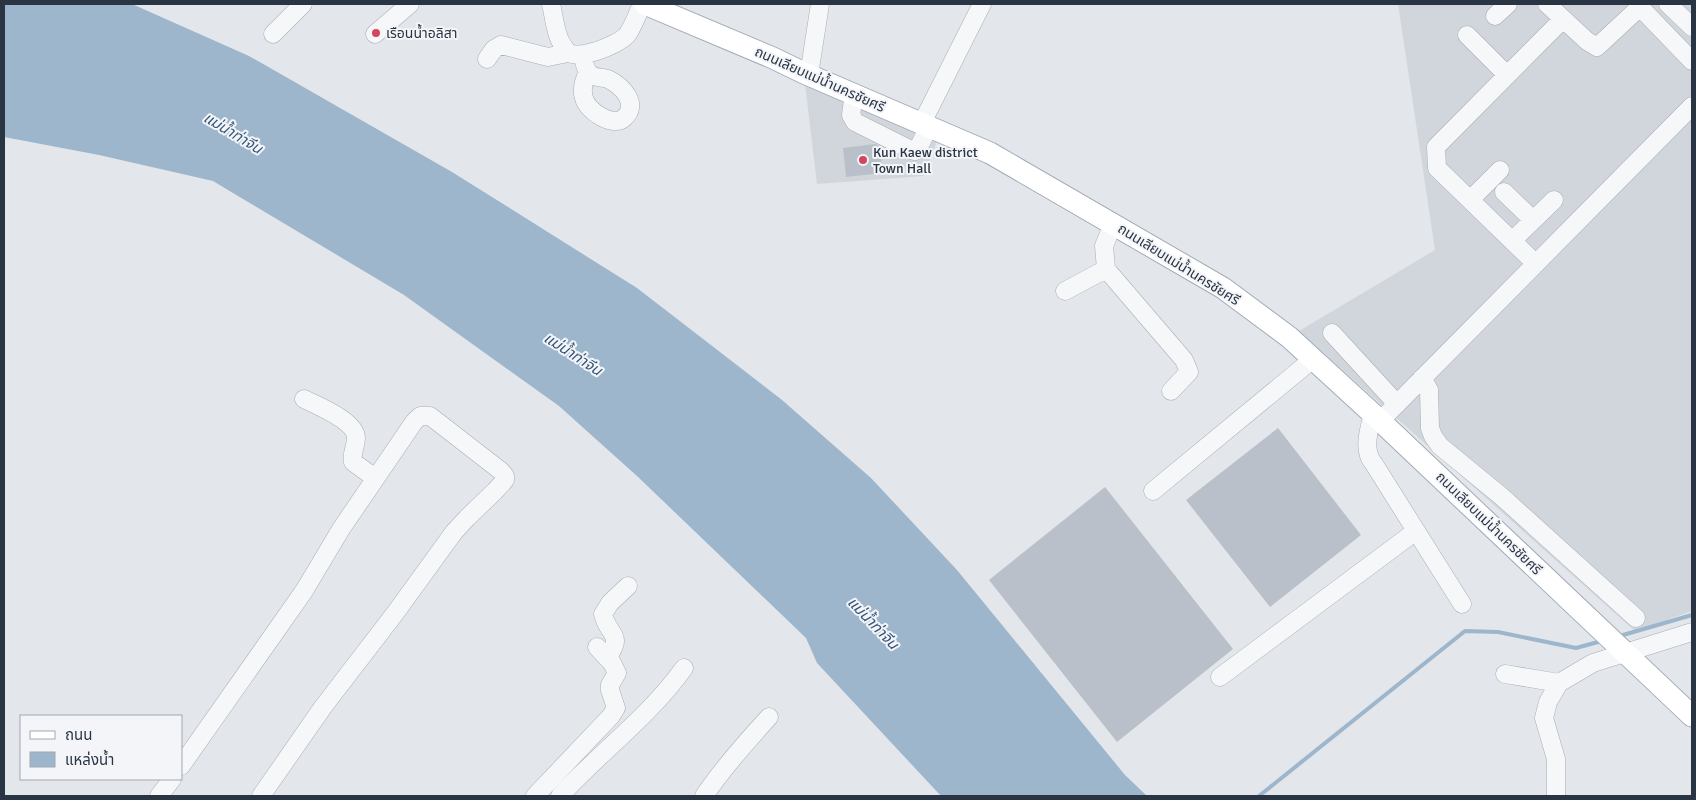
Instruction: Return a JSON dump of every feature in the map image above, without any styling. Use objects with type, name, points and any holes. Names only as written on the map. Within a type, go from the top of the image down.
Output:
[{"type":"main road","name":"ถนนเลียบแม่น้ำนครชัยศรี","points":[[644,4],[990,153],[1223,288],[1288,337],[1376,417],[1692,716]]},
{"type":"street","points":[[273,34],[303,4]]},
{"type":"street","points":[[375,34],[410,4]]},
{"type":"street","points":[[551,4],[558,35],[580,60]]},
{"type":"street","points":[[487,59],[494,49],[501,45],[548,57],[580,60],[616,43],[626,35],[644,4]]},
{"type":"street","points":[[809,75],[820,4]]},
{"type":"street","points":[[854,93],[852,115],[855,122],[911,150],[915,151],[918,149],[925,125],[982,4]]},
{"type":"street","points":[[1494,16],[1508,4]]},
{"type":"street","points":[[1547,4],[1586,41],[1597,47],[1638,5],[1692,61]]},
{"type":"street","points":[[1668,4],[1692,27]]},
{"type":"street","points":[[1536,264],[1437,168],[1436,147],[1563,19]]},
{"type":"street","points":[[1467,36],[1507,75]]},
{"type":"street","points":[[1462,604],[1374,464],[1369,459],[1367,436],[1376,417],[1397,404],[1692,106]]},
{"type":"street","points":[[1470,200],[1500,170]]},
{"type":"street","points":[[1504,192],[1533,220]]},
{"type":"street","points":[[1512,241],[1554,200]]},
{"type":"street","points":[[1114,224],[1104,246],[1106,268],[1184,360],[1189,372],[1171,391]]},
{"type":"street","points":[[1065,291],[1106,268]]},
{"type":"street","points":[[1332,333],[1397,404]]},
{"type":"street","points":[[1153,491],[1313,360]]},
{"type":"street","points":[[1422,378],[1428,390],[1430,428],[1440,446],[1501,496],[1636,618]]},
{"type":"street","points":[[304,399],[344,420],[353,428],[356,436],[352,456],[353,462],[374,477]]},
{"type":"street","points":[[182,765],[304,590],[374,477],[414,422],[420,416],[430,416],[501,471],[506,480],[454,532],[396,612],[323,707],[261,796]]},
{"type":"street","points":[[1220,677],[1416,531]]},
{"type":"street","points":[[535,796],[611,716],[616,708],[610,685],[617,673],[612,663],[602,652],[614,648],[616,642],[603,614],[610,603],[628,586]]},
{"type":"street","points":[[1556,796],[1556,760],[1544,718],[1548,702],[1559,683],[1593,663],[1692,632]]},
{"type":"street","points":[[560,796],[643,716],[672,685],[684,668]]},
{"type":"street","points":[[1505,674],[1559,683]]},
{"type":"street","points":[[704,796],[717,776],[769,717]]},
{"type":"street","points":[[159,796],[171,780]]},
{"type":"shaded area","points":[[1398,4],[1692,4],[1692,611],[1635,631],[1299,331],[1435,250]]},
{"type":"shaded area","points":[[805,84],[938,138],[924,176],[817,184]]},
{"type":"water","name":"แม่น้ำท่าจีน","points":[[4,4],[132,4],[249,56],[452,172],[637,288],[782,400],[871,478],[957,570],[1125,775],[1147,796],[941,796],[817,663],[806,638],[637,476],[559,406],[404,295],[213,181],[99,155],[4,137]]},
{"type":"building","name":"Kun Kaew district Town Hall","points":[[875,144],[879,146],[883,173],[846,177],[843,148]]},
{"type":"building","points":[[1278,428],[1361,535],[1270,607],[1186,500]]},
{"type":"building","points":[[1105,487],[1233,649],[1117,742],[989,580]]},
{"type":"waterway","points":[[1623,635],[1692,615]]},
{"type":"waterway","points":[[1259,796],[1465,631],[1498,632],[1576,648],[1598,642]]},
{"type":"place","name":"เรือนน้ำอลิสา","points":[[376,33]]},
{"type":"place","name":"Kun Kaew district Town Hall","points":[[863,160]]}]
